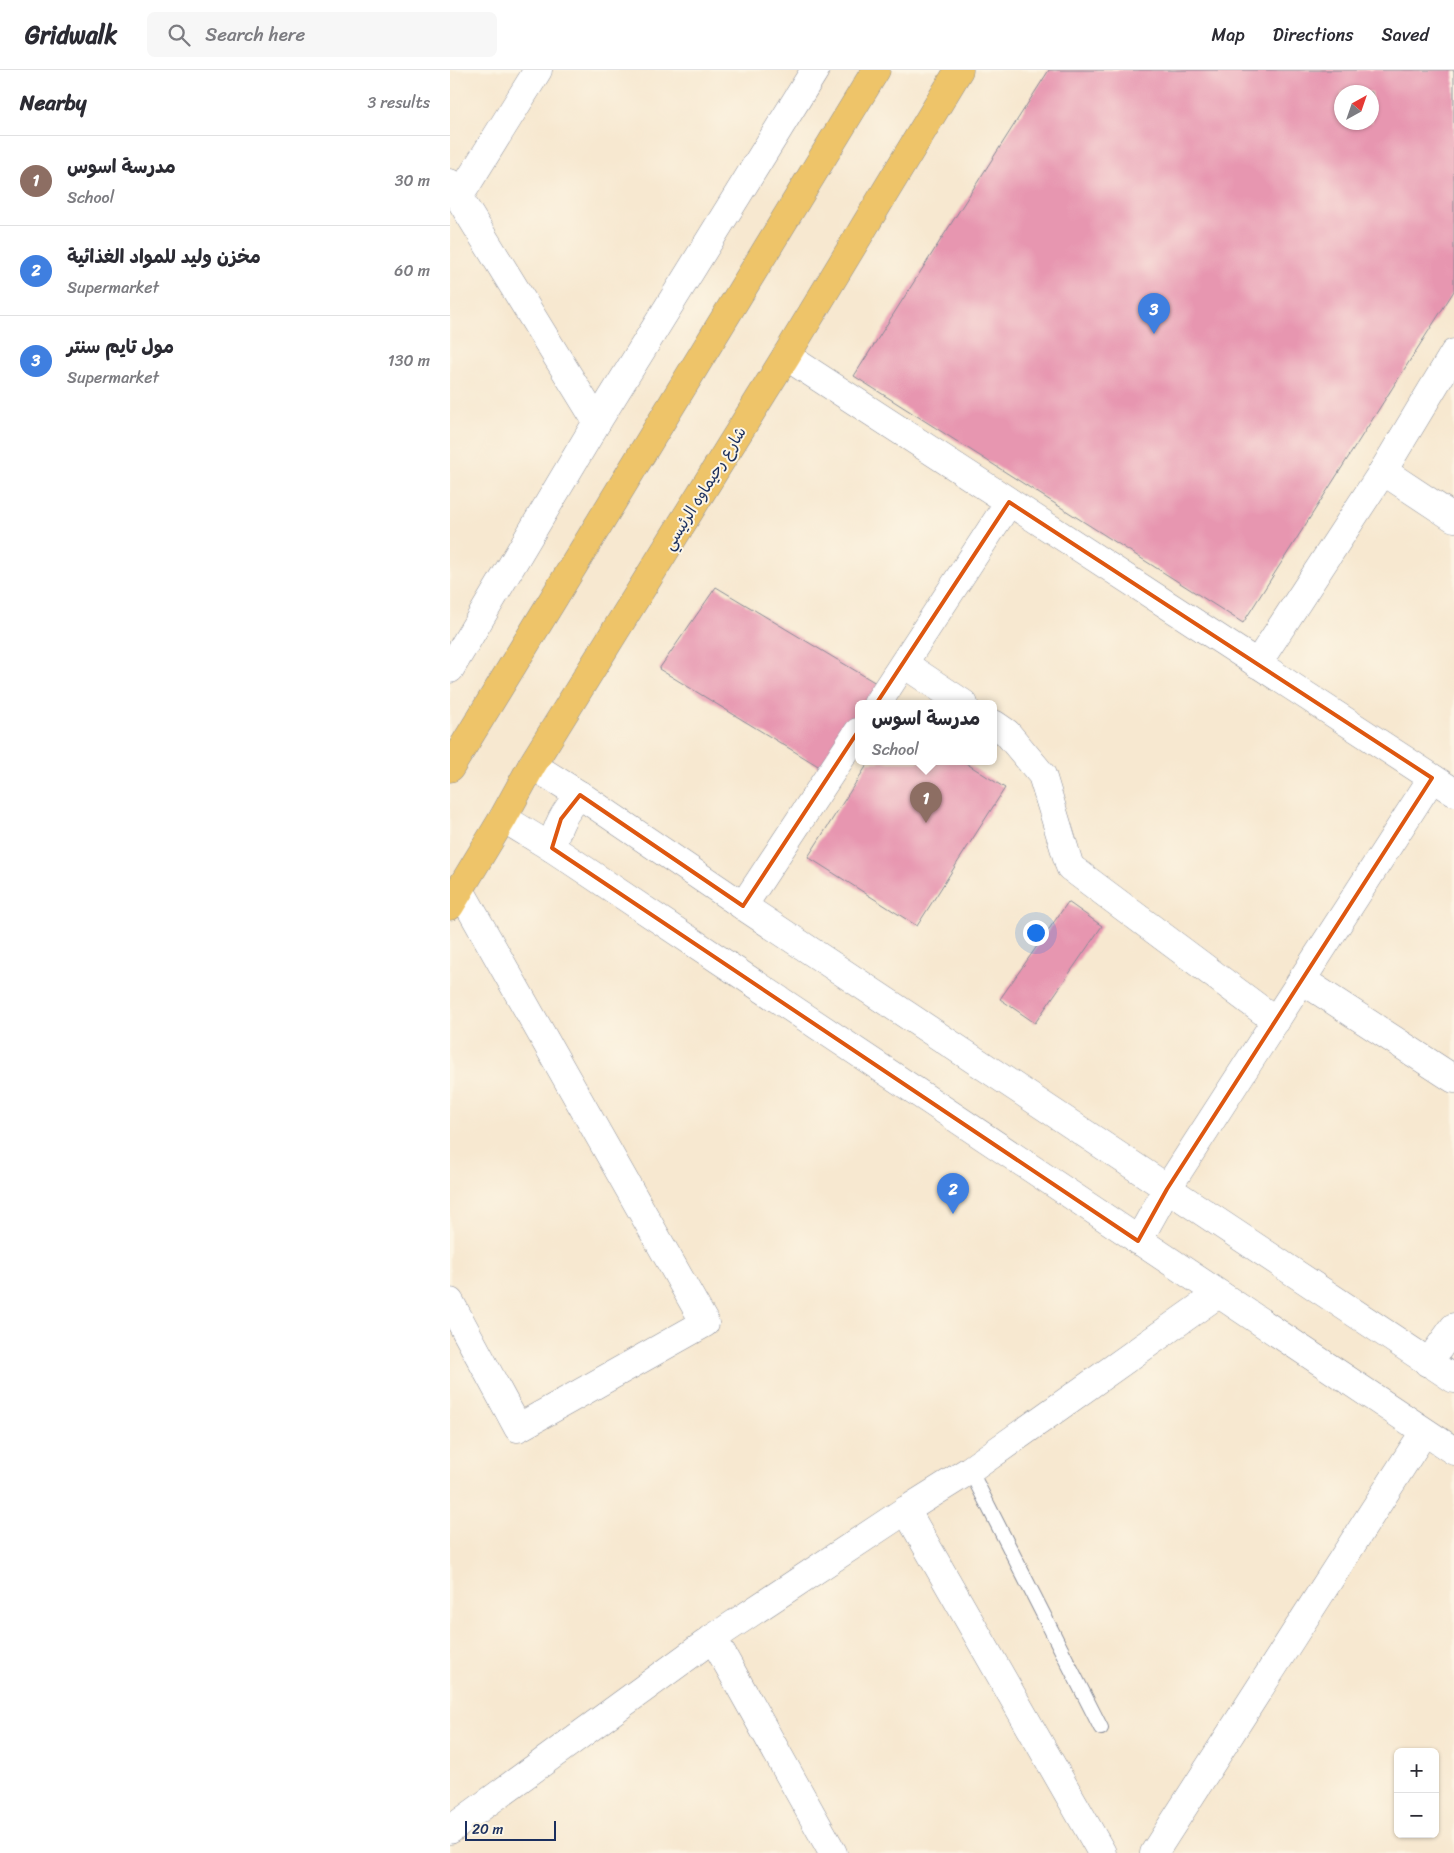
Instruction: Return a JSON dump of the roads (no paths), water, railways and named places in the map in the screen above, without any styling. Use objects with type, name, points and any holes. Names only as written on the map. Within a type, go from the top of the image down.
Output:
[{"type":"main road","points":[[450,768],[876,70]]},
{"type":"main road","name":"شارع رحيماوه الرئيسي","points":[[455,898],[532,765],[786,356],[959,70]]},
{"type":"street","points":[[538,70],[454,190],[597,422]]},
{"type":"street","points":[[450,669],[597,422],[815,70]]},
{"type":"street","points":[[1257,664],[1383,471],[1454,354]]},
{"type":"street","points":[[786,356],[1443,785],[1302,980],[1167,1189],[1138,1240]]},
{"type":"street","points":[[1383,471],[1454,518]]},
{"type":"street","points":[[880,700],[1009,502]]},
{"type":"street","points":[[904,664],[958,700]]},
{"type":"street","points":[[997,726],[1007,733],[1042,775],[1070,867],[1276,1021]]},
{"type":"street","points":[[743,906],[855,737]]},
{"type":"street","points":[[532,765],[580,795],[743,906],[1454,1379]]},
{"type":"street","points":[[552,848],[561,818],[580,795]]},
{"type":"street","points":[[503,818],[552,848],[1454,1451]]},
{"type":"street","points":[[450,1302],[518,1428],[705,1323],[455,898]]},
{"type":"street","points":[[1302,980],[1454,1079]]},
{"type":"street","points":[[450,1830],[713,1638],[906,1510],[970,1470],[1218,1294]]},
{"type":"street","points":[[1428,1363],[1454,1326]]},
{"type":"street","points":[[1154,1853],[1424,1432]]},
{"type":"street","points":[[906,1510],[1102,1853]]},
{"type":"street","points":[[713,1638],[833,1853]]},
{"type":"lane","points":[[970,1470],[1101,1728]]},
{"type":"place","name":"مول تايم سنتر","points":[[1154,334]]},
{"type":"place","name":"مدرسة اسوس","points":[[926,823]]},
{"type":"place","name":"مخزن وليد للمواد الغذائية","points":[[953,1214]]}]
